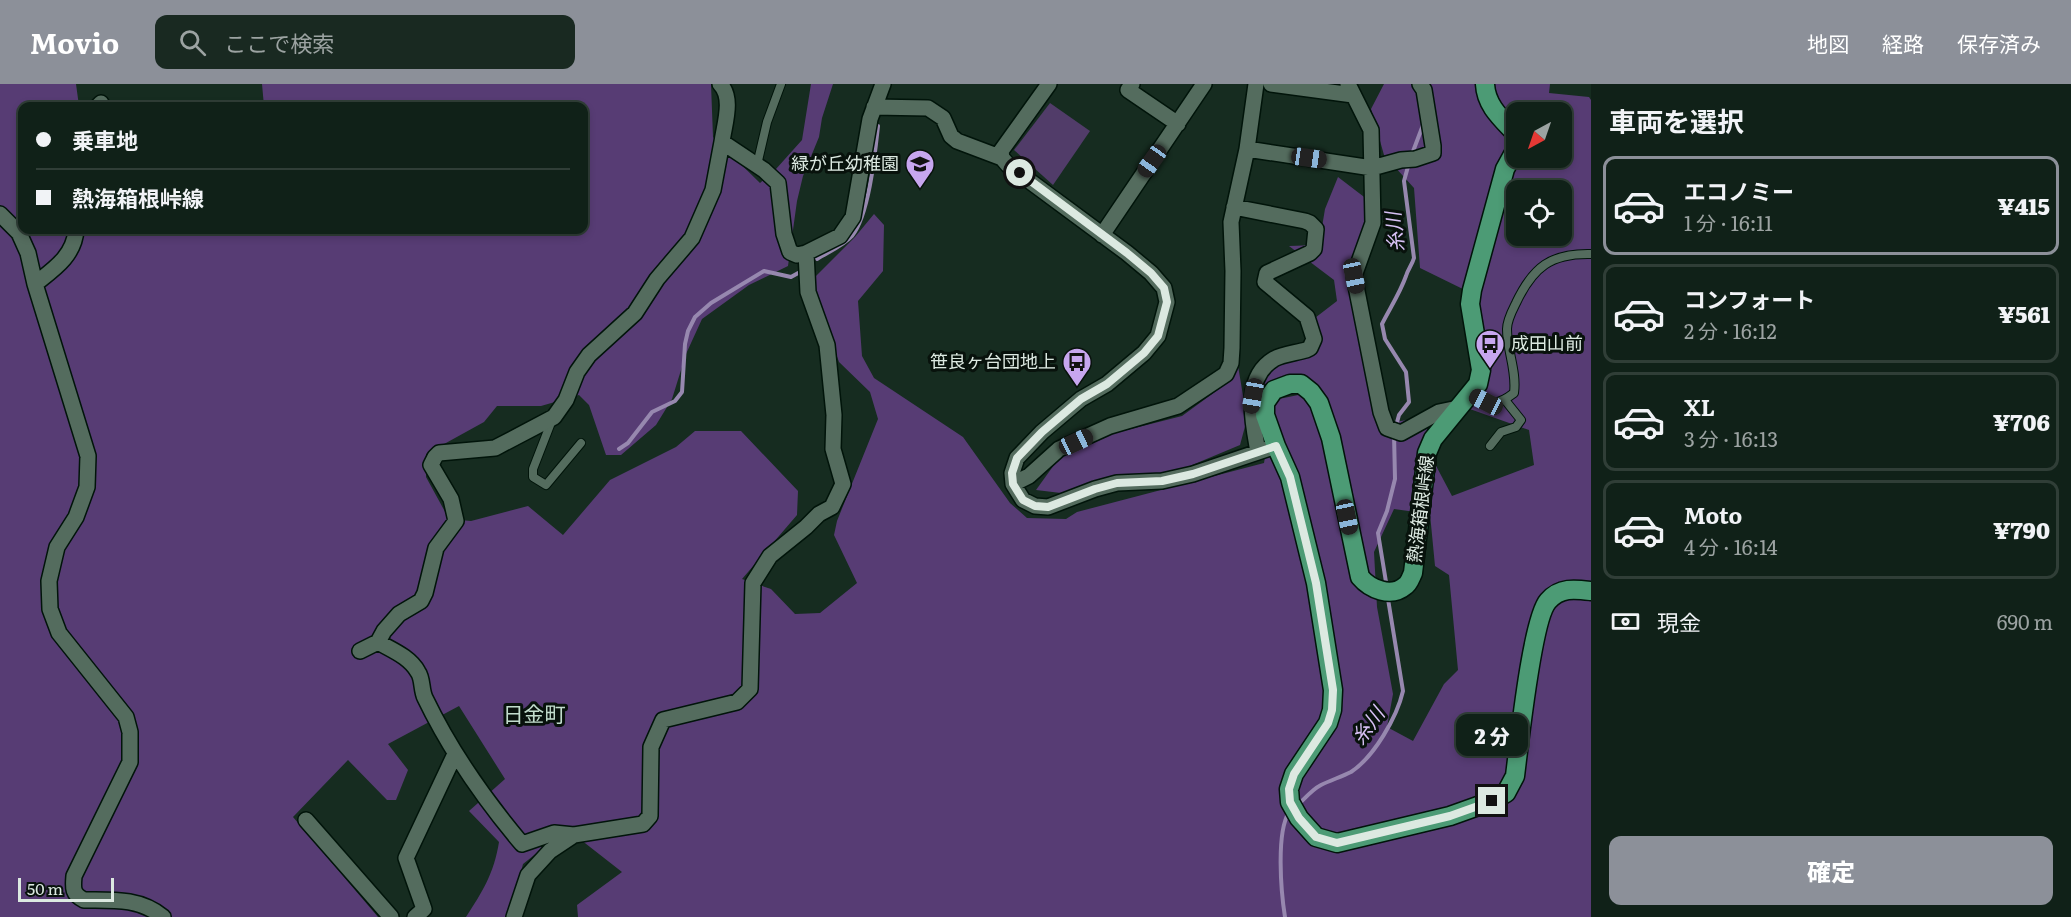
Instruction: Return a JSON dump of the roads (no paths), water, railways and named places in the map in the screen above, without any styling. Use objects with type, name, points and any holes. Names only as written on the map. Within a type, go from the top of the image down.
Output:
[{"type":"main road","points":[[1485,84],[1485,94],[1492,107],[1506,123]]},
{"type":"main road","name":"熱海箱根峠線","points":[[1506,167],[1470,304],[1481,370],[1478,384],[1433,438],[1427,453],[1413,573],[1406,586],[1393,592],[1373,587],[1360,577],[1331,438],[1319,403],[1311,392],[1301,384],[1290,384],[1274,390],[1265,403],[1265,415],[1290,477],[1316,583],[1333,690],[1332,710],[1328,723],[1294,774],[1289,789],[1290,802],[1299,818],[1316,837],[1337,843],[1450,816],[1492,801],[1506,793],[1515,776],[1537,624],[1548,601],[1566,589],[1591,591]]},
{"type":"street","points":[[360,651],[378,642],[399,614],[420,601],[425,594],[436,548],[456,521],[451,499],[432,465],[435,457],[439,453],[495,448],[554,417],[566,400],[577,372],[589,355],[635,313],[657,279],[692,238],[713,190],[722,142],[728,103],[724,87],[720,84]]},
{"type":"street","points":[[722,142],[757,165],[778,183],[784,234],[789,252],[797,255],[806,253],[840,236],[853,217],[874,107],[883,84]]},
{"type":"street","points":[[1002,158],[1001,151],[1049,84]]},
{"type":"street","points":[[1132,84],[1128,90],[1178,124]]},
{"type":"street","points":[[1102,235],[1204,84]]},
{"type":"street","points":[[1013,484],[1029,476],[1059,450],[1110,426],[1178,406],[1226,374],[1231,363],[1232,348],[1231,222],[1247,149],[1256,84]]},
{"type":"street","points":[[1271,84],[1351,90],[1371,130],[1373,223],[1354,276],[1387,428],[1401,433],[1464,401]]},
{"type":"street","points":[[1247,149],[1372,168],[1433,153],[1424,90],[1420,84]]},
{"type":"street","points":[[874,107],[928,108],[943,118],[951,136],[957,141],[1002,158],[1008,165],[1143,266],[1164,288],[1167,302],[1158,336],[1144,353],[1107,384],[1081,399],[1042,432],[1017,458],[1012,473],[1013,484],[1023,500],[1035,506],[1048,507],[1117,483],[1162,481],[1193,474],[1276,446]]},
{"type":"street","points":[[1234,207],[1305,221],[1316,229],[1314,249],[1310,253],[1267,273],[1265,282],[1307,317],[1314,339],[1310,348],[1306,350],[1275,358],[1266,365],[1256,382],[1251,410],[1258,452]]},
{"type":"street","points":[[0,214],[18,232]]},
{"type":"street","points":[[19,234],[28,253],[35,284],[88,456],[87,487],[76,517],[57,547],[49,581],[50,609],[59,633],[126,717],[130,732],[130,762],[74,876],[73,889],[76,896],[84,900],[137,902],[152,908],[163,917]]},
{"type":"street","points":[[35,284],[68,257],[76,234]]},
{"type":"street","points":[[378,642],[409,660],[419,673],[423,695],[455,754],[494,810],[522,844],[554,833],[574,835],[643,824],[650,816],[651,747],[663,720],[737,702],[750,690],[753,583],[770,556],[819,514],[832,507],[843,484],[834,449],[834,415],[827,345],[808,292],[806,253]]},
{"type":"street","points":[[415,917],[424,909],[406,858],[455,754]]},
{"type":"street","points":[[306,820],[392,917]]},
{"type":"street","points":[[514,917],[528,875],[550,851],[574,835]]},
{"type":"lane","points":[[757,165],[767,123],[781,84]]},
{"type":"lane","points":[[1464,401],[1494,404],[1514,393],[1515,382],[1507,328],[1511,314],[1529,280],[1541,267],[1556,258],[1572,254],[1591,254]]},
{"type":"lane","points":[[1491,446],[1501,432],[1516,427],[1521,420],[1505,400]]},
{"type":"lane","points":[[554,417],[533,469],[533,477],[546,485],[581,443]]},
{"type":"waterway","name":"糸川","points":[[1412,154],[1423,125]]},
{"type":"waterway","points":[[817,259],[848,240],[858,226],[867,199],[878,126]]},
{"type":"waterway","name":"糸川","points":[[1396,426],[1399,415],[1409,402],[1406,372],[1385,339],[1382,324],[1414,258],[1404,181],[1409,163]]},
{"type":"waterway","points":[[619,449],[628,443],[652,412],[675,401],[682,392],[685,344],[695,317],[711,303],[764,271],[791,277],[800,272]]},
{"type":"waterway","name":"糸川","points":[[1386,582],[1378,533],[1387,511],[1395,479],[1394,434]]},
{"type":"waterway","name":"糸川","points":[[1300,803],[1318,787],[1351,772],[1360,765],[1376,747],[1396,713],[1403,691],[1388,599]]},
{"type":"waterway","name":"糸川","points":[[1285,917],[1281,848],[1282,834],[1289,812]]},
{"type":"place","name":"緑が丘幼稚園","points":[[920,190]]},
{"type":"place","name":"成田山前","points":[[1490,370]]},
{"type":"place","name":"笹良ヶ台団地上","points":[[1077,388]]},
{"type":"district","name":"日金町","points":[[534,715]]}]
